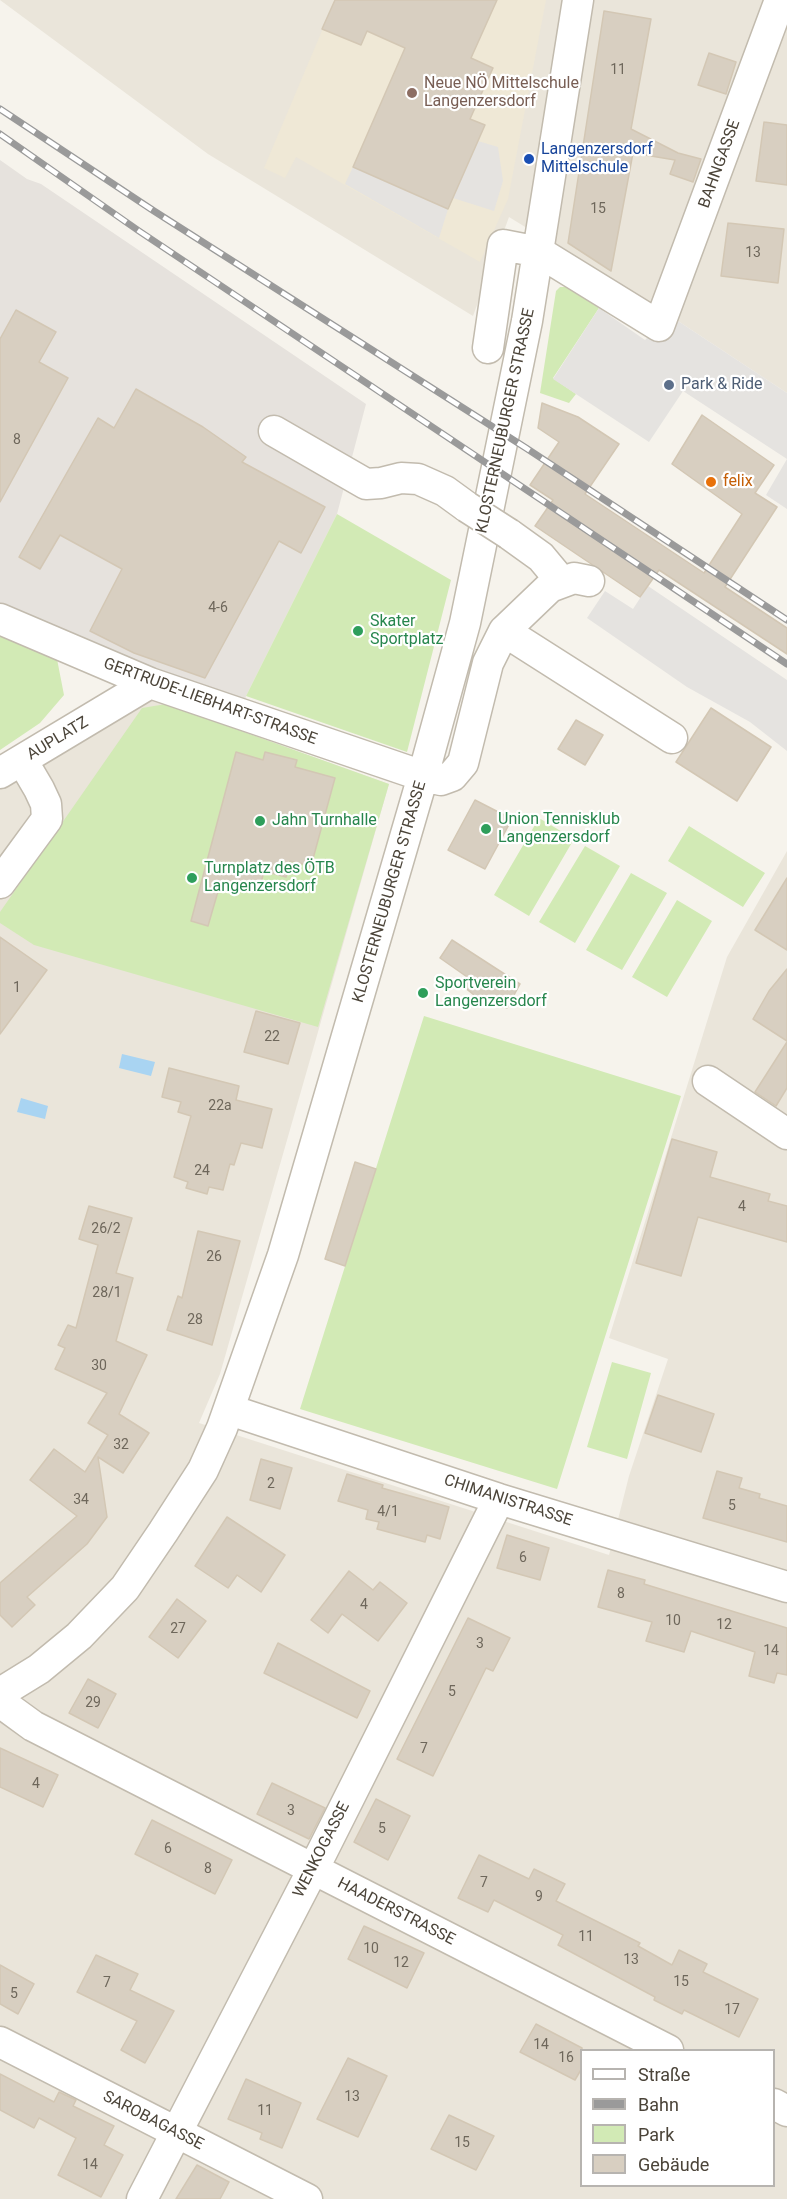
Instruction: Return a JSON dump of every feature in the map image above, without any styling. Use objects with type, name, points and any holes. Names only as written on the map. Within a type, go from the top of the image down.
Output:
[{"type":"street","name":"KLOSTERNEUBURGER STRASSE","points":[[0,1693],[39,1669],[79,1636],[125,1588],[204,1470],[230,1410],[283,1255],[423,776],[465,623],[527,321],[578,0]]},
{"type":"street","name":"BAHNGASSE","points":[[539,252],[659,326],[780,0]]},
{"type":"street","points":[[488,348],[503,245],[539,252]]},
{"type":"street","name":"GERTRUDE-LIEBHART-STRASSE","points":[[0,619],[150,683],[423,776],[441,780],[452,776],[463,764],[488,663],[504,631],[550,587],[575,581],[445,491],[418,479],[401,478],[381,483],[366,483],[274,431]]},
{"type":"street","points":[[504,631],[672,738]]},
{"type":"street","name":"AUPLATZ","points":[[0,883],[47,819],[46,804],[39,789],[11,766],[150,683]]},
{"type":"street","points":[[708,1081],[787,1134]]},
{"type":"street","name":"CHIMANISTRASSE","points":[[230,1410],[499,1499],[787,1587]]},
{"type":"street","name":"WENKOGASSE","points":[[142,2199],[313,1870],[499,1499]]},
{"type":"street","name":"HAADERSTRASSE","points":[[0,1702],[33,1726],[666,2049]]},
{"type":"street","name":"SAROBAGASSE","points":[[0,2042],[307,2199]]},
{"type":"shaded area","points":[[0,0],[787,0],[787,393],[678,321],[509,217],[473,316],[208,154]]},
{"type":"shaded area","name":"Neue NÖ Mittelschule Langenzersdorf","points":[[335,0],[546,0],[508,199],[480,262],[296,157],[285,178],[264,168]]},
{"type":"shaded area","points":[[478,141],[498,147],[503,181],[494,211],[453,198]]},
{"type":"shaded area","points":[[0,160],[27,179],[41,184],[366,404],[337,514],[246,696],[242,715],[0,619]]},
{"type":"shaded area","points":[[353,167],[448,209],[439,238],[345,184]]},
{"type":"shaded area","name":"Park & Ride","points":[[599,308],[645,340],[659,326],[678,321],[787,393],[787,459],[683,391],[649,442],[553,379]]},
{"type":"shaded area","points":[[787,459],[787,509],[766,495]]},
{"type":"shaded area","points":[[648,586],[787,680],[787,751],[750,722],[687,687],[587,618],[605,591],[633,609]]},
{"type":"shaded area","points":[[143,696],[389,784],[220,1374],[199,1423],[609,1555],[629,1476],[668,1359],[609,1338],[727,957],[787,851],[787,2199],[0,2199],[0,785]]},
{"type":"green space","points":[[560,287],[567,287],[599,308],[553,378],[576,394],[569,403],[540,393],[556,291]]},
{"type":"green space","name":"Skater Sportplatz","points":[[337,514],[451,580],[407,752],[246,696]]},
{"type":"green space","points":[[0,634],[57,659],[64,695],[40,723],[0,750]]},
{"type":"green space","name":"Turnplatz des ÖTB Langenzersdorf","points":[[166,704],[389,784],[318,1027],[34,945],[0,923],[0,912],[142,708]]},
{"type":"green space","points":[[539,818],[574,839],[529,916],[494,895]]},
{"type":"green space","points":[[689,826],[765,873],[743,907],[668,861]]},
{"type":"green space","points":[[585,846],[620,866],[575,943],[539,922]]},
{"type":"green space","points":[[631,873],[667,893],[622,970],[586,950]]},
{"type":"green space","points":[[677,900],[712,921],[667,997],[632,977]]},
{"type":"green space","points":[[424,1016],[681,1096],[557,1489],[300,1409]]},
{"type":"green space","points":[[612,1362],[651,1373],[627,1459],[587,1447]]},
{"type":"water","points":[[122,1054],[155,1062],[151,1076],[119,1068]]},
{"type":"water","points":[[21,1098],[48,1106],[45,1119],[17,1112]]},
{"type":"building","name":"Neue NÖ Mittelschule Langenzersdorf","points":[[335,0],[497,0],[471,58],[493,68],[470,119],[485,125],[448,209],[353,167],[405,48],[367,31],[361,45],[322,29]]},
{"type":"building","points":[[604,11],[651,19],[631,129],[678,153],[701,159],[693,182],[670,174],[675,160],[633,153],[611,271],[568,243]]},
{"type":"building","points":[[709,53],[736,62],[726,94],[698,85]]},
{"type":"building","points":[[764,122],[787,125],[787,185],[756,181]]},
{"type":"building","points":[[728,223],[784,229],[778,283],[721,276]]},
{"type":"building","points":[[16,310],[56,332],[39,362],[68,378],[0,502],[0,339]]},
{"type":"building","points":[[136,389],[203,427],[246,457],[242,462],[325,507],[301,553],[279,541],[205,678],[134,653],[90,631],[122,569],[60,535],[40,569],[19,557],[98,418],[114,428]]},
{"type":"building","points":[[542,403],[578,417],[619,444],[585,494],[704,573],[742,514],[672,464],[702,415],[774,465],[755,493],[777,507],[725,587],[787,628],[787,654],[659,570],[640,597],[535,526],[553,500],[530,485],[559,442],[538,428]]},
{"type":"building","points":[[711,708],[771,747],[737,801],[676,762]]},
{"type":"building","points":[[576,720],[603,735],[585,765],[558,749]]},
{"type":"building","name":"Jahn Turnhalle","points":[[236,752],[263,760],[265,752],[297,760],[295,767],[335,778],[311,866],[290,861],[286,877],[264,871],[259,891],[221,881],[208,926],[191,921]]},
{"type":"building","points":[[475,800],[512,819],[485,869],[448,850]]},
{"type":"building","points":[[787,878],[787,950],[755,930]]},
{"type":"building","points":[[0,937],[47,970],[0,1034]]},
{"type":"building","points":[[452,940],[520,984],[507,1008],[479,999],[464,987],[470,979],[440,958]]},
{"type":"building","points":[[787,969],[787,1041],[753,1019],[769,991]]},
{"type":"building","points":[[256,1011],[300,1023],[288,1064],[244,1052]]},
{"type":"building","points":[[787,1042],[787,1088],[776,1106],[755,1092]]},
{"type":"building","points":[[169,1068],[239,1086],[236,1100],[272,1109],[262,1148],[241,1143],[234,1165],[230,1164],[223,1190],[209,1187],[207,1194],[186,1188],[188,1182],[174,1177],[191,1116],[178,1112],[181,1102],[162,1097]]},
{"type":"building","points":[[672,1139],[717,1152],[710,1177],[770,1194],[768,1201],[787,1206],[787,1242],[698,1217],[681,1276],[636,1263]]},
{"type":"building","points":[[355,1162],[376,1169],[345,1266],[325,1259]]},
{"type":"building","points":[[89,1206],[132,1218],[116,1273],[133,1278],[116,1341],[147,1355],[119,1414],[149,1433],[123,1473],[98,1457],[107,1517],[87,1544],[27,1597],[35,1605],[12,1627],[0,1615],[0,1583],[77,1516],[30,1480],[54,1449],[85,1472],[108,1435],[88,1423],[107,1393],[55,1369],[65,1348],[58,1345],[68,1325],[76,1328],[98,1245],[79,1239]]},
{"type":"building","points":[[198,1231],[240,1241],[212,1345],[167,1330],[178,1296],[182,1298]]},
{"type":"building","points":[[658,1395],[714,1414],[701,1452],[645,1433]]},
{"type":"building","points":[[261,1459],[292,1468],[280,1509],[250,1500]]},
{"type":"building","points":[[717,1471],[742,1478],[739,1488],[760,1494],[759,1498],[787,1506],[787,1542],[703,1518]]},
{"type":"building","points":[[347,1474],[383,1485],[382,1488],[449,1507],[440,1539],[427,1535],[425,1542],[377,1529],[379,1522],[366,1519],[368,1510],[338,1501]]},
{"type":"building","points":[[227,1517],[285,1555],[261,1592],[237,1575],[228,1588],[195,1566]]},
{"type":"building","points":[[507,1535],[549,1548],[540,1580],[497,1568]]},
{"type":"building","points":[[608,1570],[645,1580],[644,1584],[787,1628],[787,1675],[777,1673],[774,1683],[749,1676],[755,1652],[691,1631],[684,1652],[646,1641],[652,1622],[598,1607]]},
{"type":"building","points":[[349,1571],[373,1590],[380,1582],[407,1603],[378,1641],[342,1614],[328,1633],[311,1620]]},
{"type":"building","points":[[177,1599],[206,1621],[178,1658],[149,1637]]},
{"type":"building","points":[[468,1618],[510,1638],[493,1671],[486,1668],[433,1776],[397,1759]]},
{"type":"building","points":[[278,1643],[370,1691],[357,1718],[264,1673]]},
{"type":"building","points":[[88,1679],[116,1694],[98,1728],[69,1713]]},
{"type":"building","points":[[0,1748],[58,1775],[43,1807],[0,1787]]},
{"type":"building","points":[[272,1783],[325,1808],[309,1839],[257,1814]]},
{"type":"building","points":[[376,1799],[410,1816],[388,1860],[354,1842]]},
{"type":"building","points":[[152,1820],[232,1860],[215,1894],[135,1854]]},
{"type":"building","points":[[479,1855],[529,1879],[534,1869],[565,1884],[556,1901],[640,1943],[638,1946],[672,1965],[679,1950],[707,1964],[703,1972],[758,1999],[739,2037],[684,2010],[682,2014],[654,2000],[655,1997],[558,1945],[563,1935],[494,1900],[488,1912],[458,1898]]},
{"type":"building","points":[[364,1926],[424,1953],[407,1988],[348,1959]]},
{"type":"building","points":[[96,1955],[138,1974],[130,1990],[174,2011],[145,2063],[121,2050],[137,2021],[77,1992]]},
{"type":"building","points":[[0,1965],[34,1984],[18,2014],[0,2004]]},
{"type":"building","points":[[536,2024],[582,2048],[580,2049],[580,2071],[575,2080],[520,2052]]},
{"type":"building","points":[[348,2058],[387,2076],[358,2137],[317,2119]]},
{"type":"building","points":[[0,2074],[54,2102],[59,2092],[76,2100],[73,2106],[114,2126],[104,2145],[123,2155],[101,2197],[58,2175],[76,2138],[39,2118],[34,2128],[0,2110]]},
{"type":"building","points":[[246,2079],[301,2103],[282,2148],[260,2139],[262,2133],[228,2119]]},
{"type":"building","points":[[449,2115],[494,2136],[476,2170],[431,2149]]},
{"type":"building","points":[[197,2165],[229,2182],[220,2199],[176,2199]]},
{"type":"railway","points":[[0,109],[154,211],[526,448],[787,620]]},
{"type":"railway","points":[[0,134],[139,231],[787,664]]},
{"type":"place","name":"Neue NÖ Mittelschule Langenzersdorf","points":[[412,93]]},
{"type":"place","name":"Langenzersdorf Mittelschule","points":[[529,159]]},
{"type":"place","name":"Park & Ride","points":[[669,385]]},
{"type":"place","name":"felix","points":[[711,482]]},
{"type":"place","name":"Skater Sportplatz","points":[[358,631]]},
{"type":"place","name":"Jahn Turnhalle","points":[[260,821]]},
{"type":"place","name":"Union Tennisklub Langenzersdorf","points":[[486,829]]},
{"type":"place","name":"Turnplatz des ÖTB Langenzersdorf","points":[[192,878]]},
{"type":"place","name":"Sportverein Langenzersdorf","points":[[423,993]]}]
